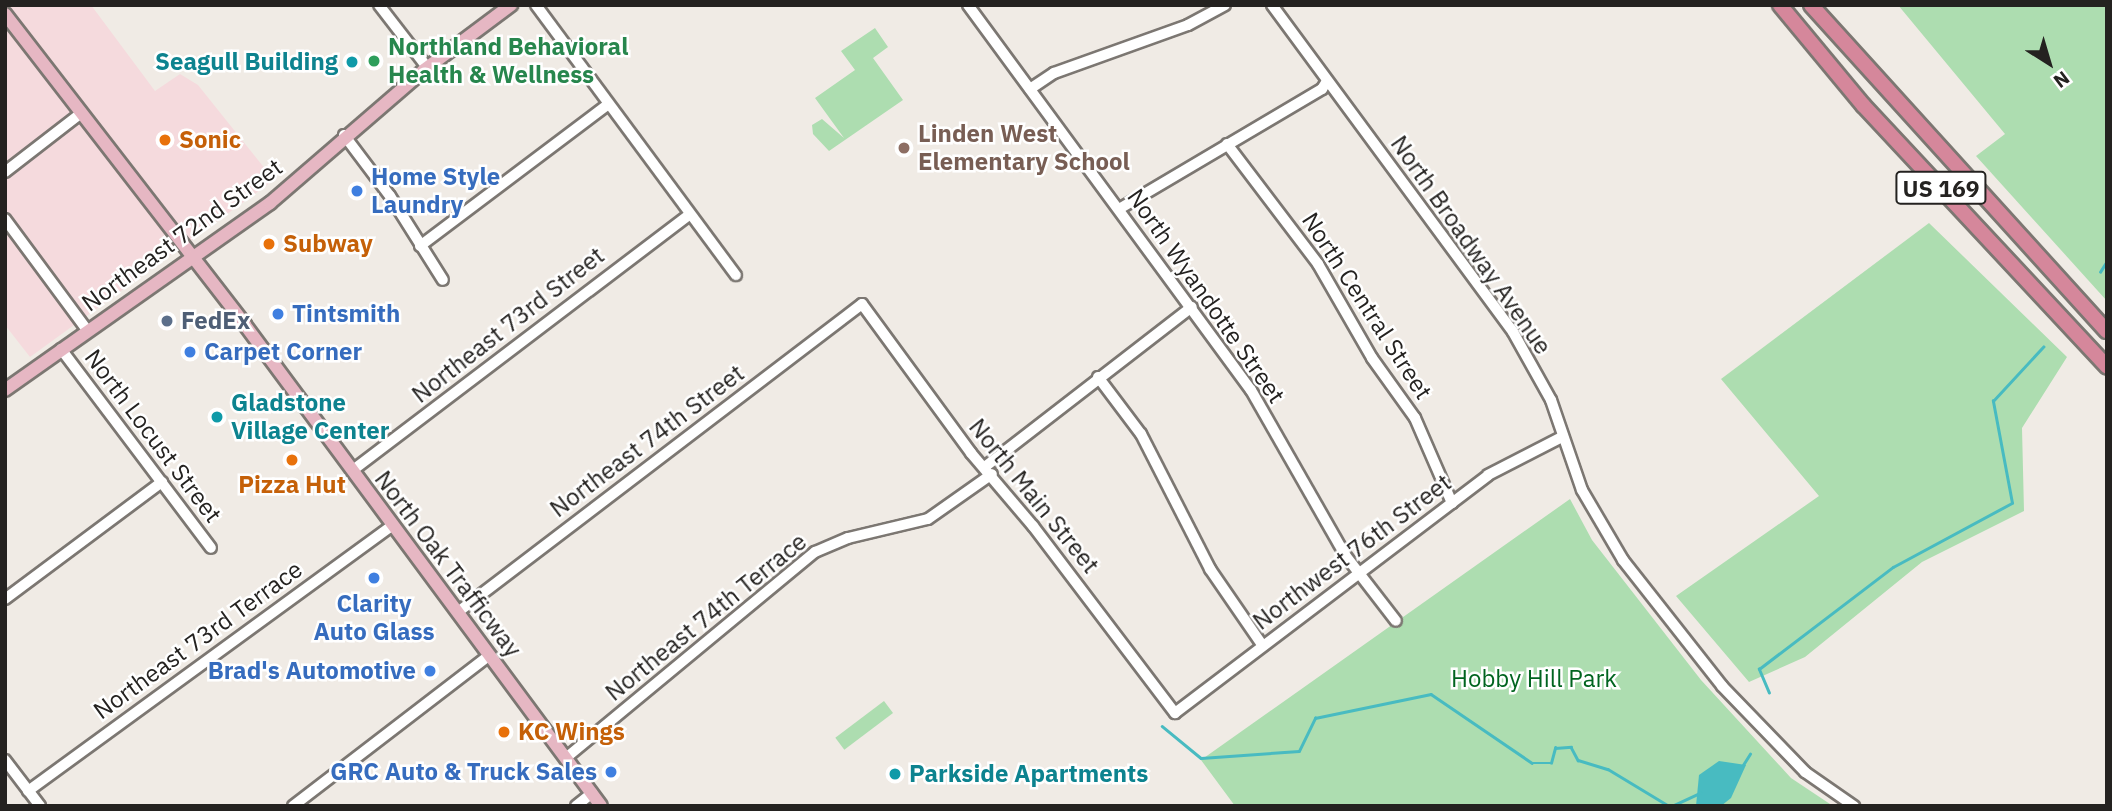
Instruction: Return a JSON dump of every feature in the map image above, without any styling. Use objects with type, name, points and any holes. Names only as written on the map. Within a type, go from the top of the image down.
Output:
[{"type":"highway","name":"US 169","points":[[1780,5],[1863,105],[2107,367]]},
{"type":"highway","name":"US 169","points":[[1811,5],[2107,331]]},
{"type":"main road","name":"Northeast 72nd Street","points":[[5,390],[270,202],[344,135],[427,67],[511,5]]},
{"type":"main road","name":"North Oak Trafficway","points":[[5,14],[192,256],[601,806]]},
{"type":"street","points":[[379,5],[427,67]]},
{"type":"street","points":[[536,5],[607,105],[736,275]]},
{"type":"street","name":"North Wyandotte Street","points":[[968,5],[1251,390],[1333,536],[1396,621]]},
{"type":"street","points":[[1030,89],[1054,74],[1188,25],[1225,5]]},
{"type":"street","name":"North Broadway Avenue","points":[[1272,5],[1513,332],[1552,400],[1562,437],[1597,520],[1678,634],[1805,772],[1854,806]]},
{"type":"street","points":[[1119,209],[1322,89],[1327,81]]},
{"type":"street","points":[[420,246],[607,105]]},
{"type":"street","points":[[5,172],[80,114]]},
{"type":"street","points":[[344,135],[390,196],[443,280]]},
{"type":"street","name":"North Central Street","points":[[1227,144],[1318,264],[1372,358],[1415,418],[1452,503]]},
{"type":"street","name":"Northeast 73rd Street","points":[[353,470],[690,214]]},
{"type":"street","name":"North Locust Street","points":[[5,219],[87,330]]},
{"type":"street","name":"North Main Street","points":[[862,304],[971,453],[989,470],[1175,713]]},
{"type":"street","name":"Northeast 74th Street","points":[[458,612],[862,304]]},
{"type":"street","name":"Northeast 74th Terrace","points":[[567,757],[815,552],[848,538],[929,519],[1098,377],[1192,307]]},
{"type":"street","name":"North Locust Street","points":[[61,349],[211,548]]},
{"type":"street","points":[[1098,377],[1141,434],[1210,569],[1263,646]]},
{"type":"street","name":"Northwest 76th Street","points":[[1175,713],[1507,463],[1562,437]]},
{"type":"street","points":[[5,599],[162,482]]},
{"type":"street","name":"Northeast 73rd Terrace","points":[[28,791],[393,525]]},
{"type":"street","points":[[293,806],[490,655]]},
{"type":"street","points":[[5,760],[40,806]]},
{"type":"street","points":[[576,806],[592,793]]},
{"type":"shaded area","points":[[5,5],[91,5],[155,91],[180,74],[198,85],[274,180],[30,357],[5,325]]},
{"type":"green space","points":[[1898,5],[2107,5],[2107,301],[1976,156],[2005,134]]},
{"type":"green space","points":[[875,28],[888,47],[873,58],[903,100],[829,151],[813,134],[812,125],[822,119],[844,138],[815,98],[855,70],[841,51]]},
{"type":"green space","points":[[1929,223],[2067,357],[2022,428],[2024,511],[1922,562],[1805,657],[1749,682],[1676,596],[1819,496],[1721,379]]},
{"type":"green space","name":"Hobby Hill Park","points":[[1570,499],[1592,540],[1701,680],[1791,778],[1833,806],[1235,806],[1201,760]]},
{"type":"green space","points":[[884,701],[893,713],[844,750],[835,738]]},
{"type":"water","points":[[1719,761],[1746,765],[1731,798],[1721,806],[1696,806],[1699,775]]},
{"type":"waterway","points":[[2100,272],[2107,261]]},
{"type":"waterway","points":[[1769,693],[1759,669],[1893,567],[2012,503],[1993,401],[2043,347]]},
{"type":"waterway","points":[[1162,726],[1201,758],[1299,751],[1315,718],[1431,694],[1532,763],[1551,763],[1555,748],[1571,747],[1578,760],[1608,769],[1669,806]]},
{"type":"waterway","points":[[1743,765],[1750,754]]},
{"type":"waterway","points":[[1672,806],[1700,793]]},
{"type":"place","name":"Northland Behavioral Health & Wellness","points":[[374,61]]},
{"type":"place","name":"Seagull Building","points":[[352,62]]},
{"type":"place","name":"Sonic","points":[[165,140]]},
{"type":"place","name":"Linden West Elementary School","points":[[904,148]]},
{"type":"place","name":"Home Style Laundry","points":[[357,191]]},
{"type":"place","name":"Subway","points":[[269,244]]},
{"type":"place","name":"Tintsmith","points":[[278,314]]},
{"type":"place","name":"FedEx","points":[[167,321]]},
{"type":"place","name":"Carpet Corner","points":[[190,352]]},
{"type":"place","name":"Gladstone Village Center","points":[[217,417]]},
{"type":"place","name":"Pizza Hut","points":[[292,460]]},
{"type":"place","name":"Clarity Auto Glass","points":[[374,578]]},
{"type":"place","name":"Brad's Automotive","points":[[430,671]]},
{"type":"place","name":"KC Wings","points":[[504,732]]},
{"type":"place","name":"GRC Auto & Truck Sales","points":[[611,772]]},
{"type":"place","name":"Parkside Apartments","points":[[895,774]]}]
